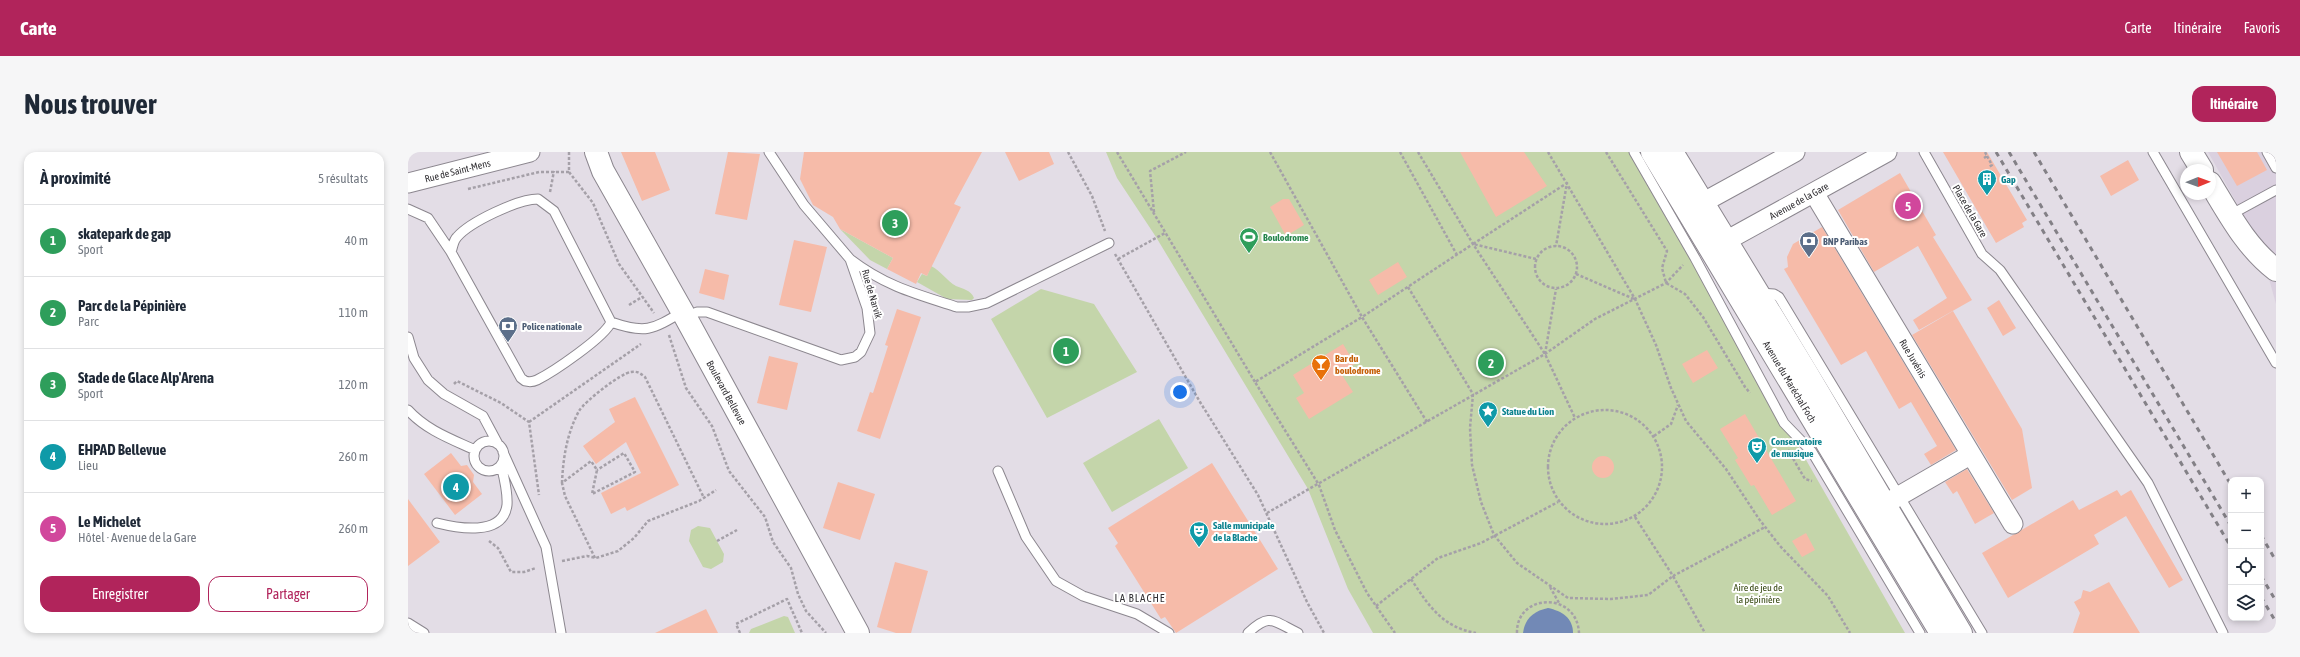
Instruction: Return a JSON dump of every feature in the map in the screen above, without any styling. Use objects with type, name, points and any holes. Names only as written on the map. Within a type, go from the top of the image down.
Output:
[{"type":"main road","name":"Boulevard Bellevue","points":[[596,152],[602,172],[684,315],[858,633]]},
{"type":"main road","name":"Avenue du Maréchal Foch","points":[[1652,152],[1695,207]]},
{"type":"main road","name":"Avenue du Maréchal Foch","points":[[1672,152],[1695,207],[1710,249],[1723,271],[1884,505],[1941,633]]},
{"type":"main road","points":[[2192,152],[2199,164]]},
{"type":"main road","points":[[2216,193],[2260,258],[2276,270]]},
{"type":"main road","name":"Avenue du Maréchal Foch","points":[[1710,249],[1758,293],[1961,633]]},
{"type":"street","name":"Rue de Saint-Mens","points":[[408,183],[530,152]]},
{"type":"street","points":[[1695,207],[1795,152]]},
{"type":"street","name":"Avenue de la Gare","points":[[1710,249],[1887,152]]},
{"type":"street","name":"Rue Juvénis","points":[[1814,192],[1970,455],[2013,524]]},
{"type":"street","points":[[1884,505],[1970,455]]},
{"type":"lane","name":"Rue de Narvik","points":[[611,322],[640,329],[654,328],[684,315],[697,312],[707,312],[832,358],[849,360],[855,357],[865,346],[870,327],[866,308],[850,259],[804,205],[769,152]]},
{"type":"lane","points":[[1634,152],[1710,249],[1720,305],[1784,422],[1812,452],[1920,633]]},
{"type":"lane","name":"Place de la Gare","points":[[1924,152],[1982,254],[2003,275],[2148,482],[2223,633]]},
{"type":"lane","points":[[2153,152],[2276,363]]},
{"type":"lane","points":[[2267,152],[2276,168]]},
{"type":"lane","points":[[2230,215],[2276,190]]},
{"type":"lane","points":[[408,209],[419,212],[428,218],[452,252],[521,378],[525,381],[536,381],[570,358],[606,332],[611,322],[554,211],[542,201],[528,199],[520,201],[493,214],[457,236],[452,252]]},
{"type":"lane","points":[[850,259],[870,275],[890,285],[957,307],[968,308],[994,300],[1109,243]]},
{"type":"lane","points":[[1720,305],[1723,271]]},
{"type":"lane","points":[[408,337],[414,358],[428,380],[444,394],[483,416],[501,448],[546,547],[561,633]]},
{"type":"lane","points":[[408,410],[421,422],[440,435],[475,450]]},
{"type":"lane","points":[[501,448],[484,441],[475,450],[475,462],[482,470],[492,471],[501,464]]},
{"type":"lane","points":[[437,523],[461,529],[478,529],[500,519],[507,507],[507,496],[501,464],[501,448]]},
{"type":"lane","points":[[998,471],[1026,537],[1056,581],[1083,596],[1137,614],[1169,633]]},
{"type":"lane","points":[[1884,505],[1982,633]]},
{"type":"lane","points":[[1248,633],[1260,621],[1269,619],[1298,633]]},
{"type":"lane","points":[[408,623],[424,633]]},
{"type":"path","points":[[570,152],[569,172],[593,203],[619,264],[642,297],[628,306]]},
{"type":"path","points":[[1068,152],[1092,196],[1109,243],[1200,402],[1258,495],[1307,602],[1324,633]]},
{"type":"path","points":[[1116,152],[1319,485],[1335,530],[1367,593],[1395,633]]},
{"type":"path","points":[[1154,214],[1150,171],[1186,152]]},
{"type":"path","points":[[1270,152],[1362,317],[1427,422]]},
{"type":"path","points":[[1400,152],[1457,255]]},
{"type":"path","points":[[1418,152],[1473,244],[1545,354],[1575,418]]},
{"type":"path","points":[[1548,152],[1635,299],[1656,345],[1678,405],[1686,421],[1726,469],[1765,527],[1780,546],[1828,596],[1850,633]]},
{"type":"path","points":[[1985,152],[1985,157],[1992,165],[1989,167]]},
{"type":"path","points":[[549,195],[554,171]]},
{"type":"path","points":[[466,190],[539,172],[569,172]]},
{"type":"path","points":[[1255,382],[1362,317],[1567,183]]},
{"type":"path","points":[[1556,246],[1567,183]]},
{"type":"path","points":[[1118,259],[1165,233]]},
{"type":"path","points":[[1473,244],[1536,259]]},
{"type":"path","points":[[1556,246],[1568,250],[1573,255],[1577,268],[1576,274],[1569,285],[1556,289],[1550,288],[1539,280],[1535,266],[1536,259],[1544,250],[1556,246]]},
{"type":"path","points":[[1267,513],[1308,489],[1319,485],[1473,394],[1545,354],[1595,319],[1666,283],[1683,265],[1710,249]]},
{"type":"path","points":[[1576,274],[1635,299]]},
{"type":"path","points":[[1408,287],[1473,394],[1470,428],[1472,465],[1481,502],[1494,535],[1517,563],[1550,586],[1568,598],[1619,598],[1648,596],[1673,576],[1765,527]]},
{"type":"path","points":[[1545,354],[1556,289]]},
{"type":"path","points":[[663,324],[668,334],[686,388],[712,426],[729,471],[765,517],[773,542],[791,568],[798,594],[806,611],[826,633]]},
{"type":"path","points":[[661,336],[668,334]]},
{"type":"path","points":[[529,422],[640,344],[647,342]]},
{"type":"path","points":[[596,558],[565,496],[562,483],[564,454],[580,410],[617,378],[629,372],[638,372],[645,377],[704,498]]},
{"type":"path","points":[[444,394],[457,381],[501,403],[529,422],[540,500]]},
{"type":"path","points":[[1654,436],[1670,424],[1678,405]]},
{"type":"path","points":[[1609,410],[1626,414],[1642,423],[1654,436],[1661,453],[1662,471],[1660,483],[1649,505],[1635,517],[1619,523],[1597,524],[1586,522],[1570,514],[1558,502],[1550,485],[1547,466],[1551,447],[1560,430],[1575,418],[1591,411],[1609,410]]},
{"type":"path","points":[[562,483],[591,461],[597,470],[592,494],[635,472],[624,453],[597,470]]},
{"type":"path","points":[[478,529],[498,548],[511,572],[524,572],[549,563],[587,556],[596,558],[618,551],[634,538],[648,521],[704,498],[716,490]]},
{"type":"path","points":[[1376,606],[1438,558],[1481,543],[1558,502]]},
{"type":"path","points":[[1635,517],[1673,576],[1705,633]]},
{"type":"path","points":[[717,541],[737,530]]},
{"type":"path","points":[[1411,579],[1430,607],[1451,626],[1476,633]]},
{"type":"path","points":[[1550,586],[1560,604]]},
{"type":"path","points":[[740,633],[736,624],[787,599],[802,633]]},
{"type":"path","points":[[1517,633],[1519,620],[1532,606],[1550,602],[1560,604],[1568,609],[1575,617],[1579,633]]},
{"type":"shaded area","points":[[2208,152],[2276,152],[2276,304],[2259,243]]},
{"type":"green space","name":"Aire de jeu de la pépinière","points":[[1106,152],[1630,152],[1905,633],[1373,633],[1348,589],[1308,489],[1156,237],[1117,178]]},
{"type":"green space","points":[[840,229],[893,258],[887,269],[870,260]]},
{"type":"green space","points":[[931,266],[956,286],[969,291],[974,298],[972,300],[947,299],[917,282],[922,274],[927,276]]},
{"type":"green space","points":[[1041,289],[1094,304],[1137,372],[1047,418],[991,319]]},
{"type":"green space","points":[[1159,419],[1188,468],[1112,512],[1083,463]]},
{"type":"green space","points":[[698,526],[710,528],[724,554],[723,562],[711,569],[703,567],[689,541],[691,530]]},
{"type":"green space","points":[[784,616],[788,617],[795,633],[749,633],[751,629]]},
{"type":"water","points":[[1548,608],[1562,613],[1569,619],[1573,633],[1523,633],[1528,619],[1534,613]]},
{"type":"building","points":[[621,152],[655,152],[670,190],[642,201]]},
{"type":"building","points":[[728,152],[760,154],[747,220],[715,214]]},
{"type":"building","points":[[804,152],[982,152],[954,204],[961,207],[927,276],[921,273],[916,284],[887,269],[893,258],[840,229],[833,217],[813,205],[800,179]]},
{"type":"building","points":[[1005,152],[1049,152],[1054,164],[1019,181]]},
{"type":"building","points":[[1460,152],[1524,152],[1547,186],[1496,217]]},
{"type":"building","name":"Gap","points":[[1943,152],[1987,152],[2027,220],[2022,223],[2024,227],[1996,243]]},
{"type":"building","points":[[2217,152],[2257,152],[2267,170],[2237,186]]},
{"type":"building","points":[[2128,160],[2139,180],[2111,196],[2100,176]]},
{"type":"building","points":[[1900,173],[1936,235],[1933,237],[1972,300],[1919,330],[1913,320],[1947,298],[1918,246],[1874,272],[1838,210]]},
{"type":"building","points":[[1283,199],[1289,199],[1304,225],[1286,236],[1270,207]]},
{"type":"building","points":[[1822,227],[1956,450],[1931,465],[1924,454],[1937,446],[1911,402],[1899,409],[1866,351],[1841,365],[1784,269],[1788,267],[1787,257],[1793,244]]},
{"type":"building","points":[[794,240],[827,247],[811,312],[779,305]]},
{"type":"building","points":[[1398,262],[1407,277],[1378,295],[1369,280]]},
{"type":"building","points":[[705,269],[729,275],[724,300],[699,293]]},
{"type":"building","points":[[1999,300],[2016,328],[2003,336],[1987,308]]},
{"type":"building","points":[[897,309],[921,317],[880,439],[857,431],[870,392],[873,393],[888,346],[885,345]]},
{"type":"building","points":[[1953,311],[2022,429],[2032,488],[2012,500],[1912,335]]},
{"type":"building","name":"Bar du boulodrome","points":[[1343,344],[1355,364],[1340,372],[1353,392],[1309,419],[1296,398],[1304,393],[1293,375]]},
{"type":"building","points":[[1707,350],[1718,368],[1693,383],[1682,364]]},
{"type":"building","points":[[769,356],[798,363],[787,410],[757,403]]},
{"type":"building","points":[[635,397],[679,485],[627,511],[625,507],[611,514],[601,493],[641,473],[626,442],[596,464],[583,446],[615,422],[609,409]]},
{"type":"building","points":[[1745,414],[1796,501],[1772,515],[1754,485],[1751,486],[1735,460],[1738,458],[1720,429]]},
{"type":"building","points":[[451,453],[461,466],[467,465],[474,475],[473,482],[482,494],[455,515],[424,474]]},
{"type":"building","points":[[1603,456],[1607,457],[1613,463],[1613,471],[1607,477],[1603,478],[1599,477],[1593,471],[1592,467],[1593,463],[1599,457]]},
{"type":"building","points":[[1212,463],[1278,569],[1176,633],[1165,617],[1161,619],[1115,546],[1118,543],[1108,528]]},
{"type":"building","points":[[1967,469],[1994,513],[1975,524],[1957,491],[1953,494],[1945,482]]},
{"type":"building","points":[[838,482],[875,494],[860,540],[823,528]]},
{"type":"building","points":[[2117,490],[2121,496],[2131,490],[2183,580],[2169,588],[2126,516],[2094,535],[2099,544],[2008,598],[1982,553],[2073,500],[2079,510]]},
{"type":"building","points":[[408,499],[440,542],[408,566]]},
{"type":"building","points":[[1806,533],[1815,550],[1802,557],[1792,541]]},
{"type":"building","points":[[895,562],[928,571],[911,633],[896,633],[877,627]]},
{"type":"building","points":[[2109,582],[2140,633],[2073,633],[2080,613],[2074,602],[2081,598],[2083,590],[2090,592]]},
{"type":"building","points":[[706,609],[718,633],[655,633]]},
{"type":"railway","points":[[1996,152],[2228,542]]},
{"type":"railway","points":[[2009,152],[2228,521]]},
{"type":"railway","points":[[2034,152],[2228,480]]},
{"type":"railway","points":[[2264,540],[2276,561]]},
{"type":"railway","points":[[2264,581],[2276,601]]},
{"type":"railway","points":[[2264,602],[2276,622]]},
{"type":"place","name":"Gap","points":[[1987,196]]},
{"type":"place","name":"Le Michelet","points":[[1908,206]]},
{"type":"place","name":"Stade de Glace Alp'Arena","points":[[895,223]]},
{"type":"place","name":"Boulodrome","points":[[1249,254]]},
{"type":"place","name":"BNP Paribas","points":[[1809,258]]},
{"type":"place","name":"Police nationale","points":[[508,343]]},
{"type":"place","name":"skatepark de gap","points":[[1066,351]]},
{"type":"place","name":"Parc de la Pépinière","points":[[1491,363]]},
{"type":"place","name":"Bar du boulodrome","points":[[1321,381]]},
{"type":"place","name":"Statue du Lion","points":[[1488,428]]},
{"type":"place","name":"Conservatoire de musique","points":[[1757,464]]},
{"type":"place","name":"EHPAD Bellevue","points":[[456,487]]},
{"type":"place","name":"Salle municipale de la Blache","points":[[1199,548]]},
{"type":"district","name":"LA BLACHE","points":[[1140,598]]}]
